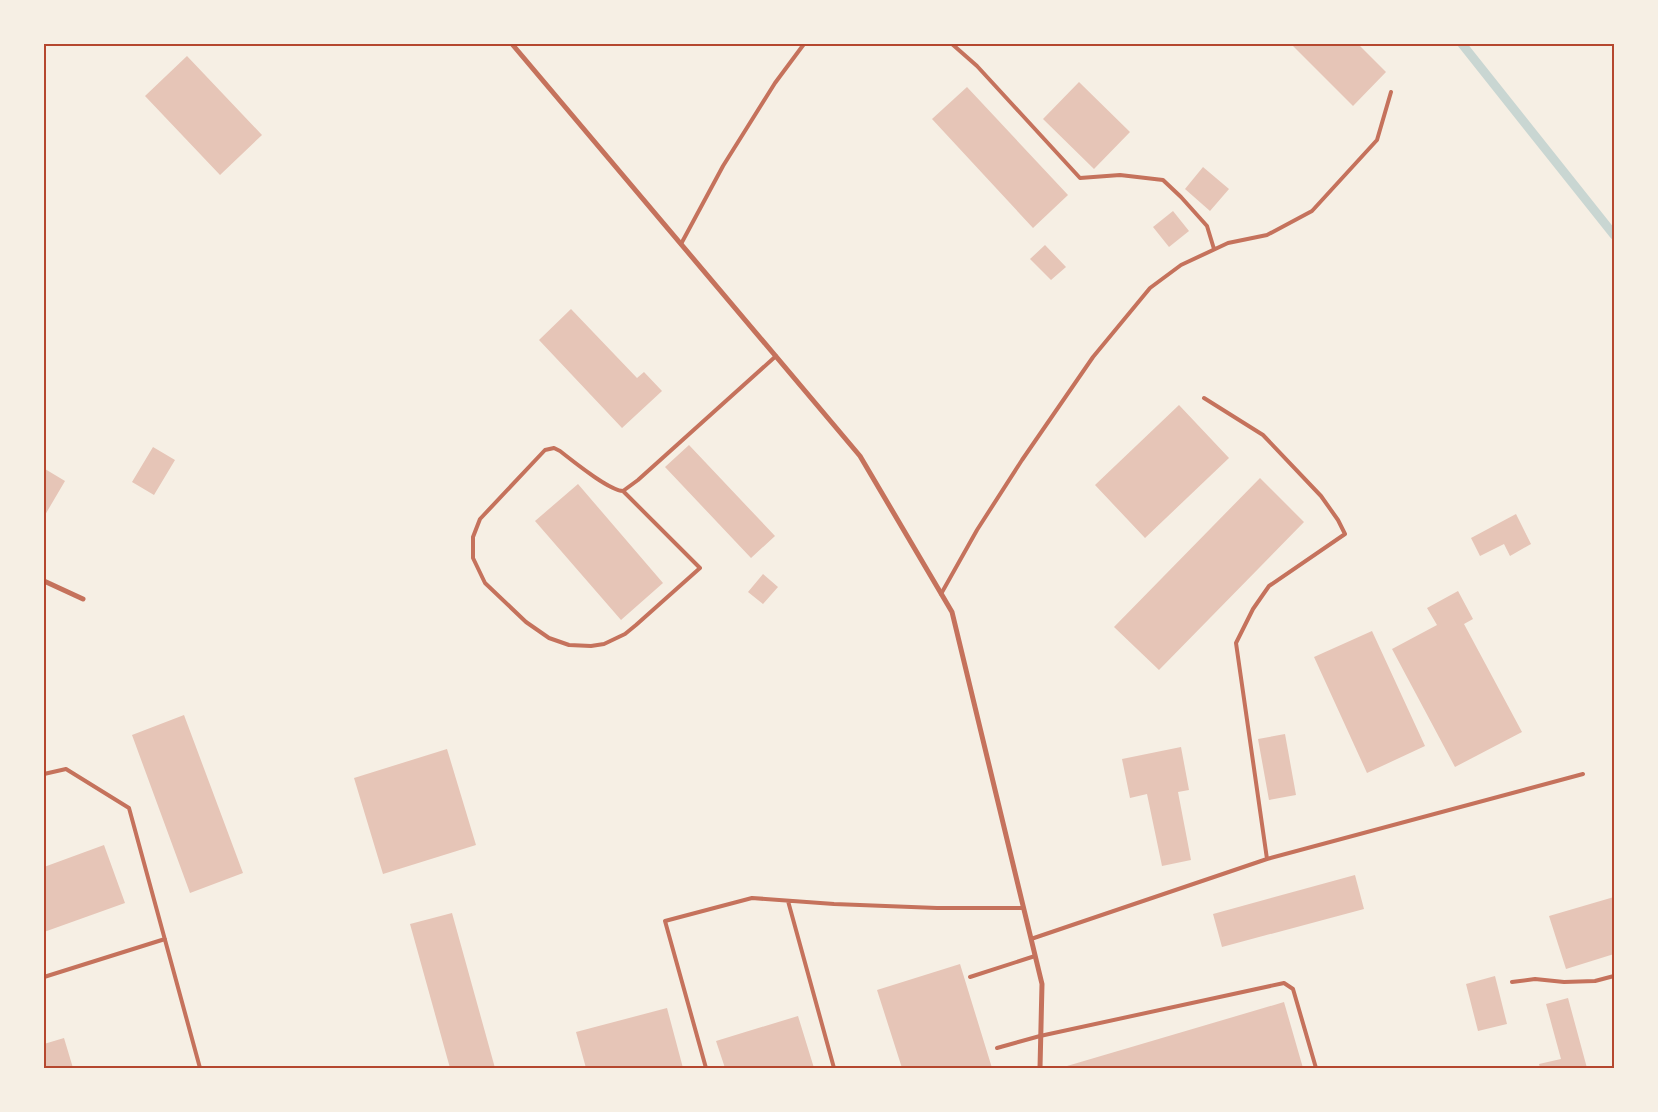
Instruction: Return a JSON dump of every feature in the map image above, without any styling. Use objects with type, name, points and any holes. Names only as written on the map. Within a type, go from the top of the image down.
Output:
[{"type":"street","points":[[512,44],[860,456],[952,612],[1042,984],[1040,1068]]},
{"type":"street","points":[[44,581],[83,600]]},
{"type":"lane","points":[[681,244],[723,166],[775,83],[804,44]]},
{"type":"lane","points":[[952,44],[978,66],[1080,178],[1120,175],[1163,180],[1207,226],[1214,249]]},
{"type":"lane","points":[[942,594],[977,530],[1022,460],[1093,357],[1150,288],[1181,265],[1214,249],[1268,235],[1312,211],[1376,140],[1391,92]]},
{"type":"lane","points":[[623,491],[700,568],[625,634],[604,644],[569,646],[550,638],[526,622],[485,583],[473,558],[473,537],[480,519],[545,450],[554,448],[560,451],[602,481],[617,490],[623,491],[638,480],[776,356]]},
{"type":"lane","points":[[1204,398],[1263,435],[1321,496],[1338,520],[1345,534],[1269,586],[1253,609],[1236,643],[1267,859]]},
{"type":"lane","points":[[44,774],[66,769],[129,808],[200,1068]]},
{"type":"lane","points":[[1030,939],[1267,859],[1583,774]]},
{"type":"lane","points":[[706,1068],[666,921],[752,898],[937,908],[1023,908]]},
{"type":"lane","points":[[788,901],[834,1068]]},
{"type":"lane","points":[[44,977],[165,939]]},
{"type":"lane","points":[[970,977],[1035,956]]},
{"type":"lane","points":[[1512,982],[1535,979],[1564,982],[1595,981],[1614,976]]},
{"type":"lane","points":[[997,1048],[1040,1036],[1284,982],[1293,989],[1316,1068]]},
{"type":"building","points":[[1291,44],[1358,44],[1386,72],[1353,106]]},
{"type":"building","points":[[187,56],[262,135],[220,175],[145,96]]},
{"type":"building","points":[[1079,82],[1130,132],[1094,169],[1043,119]]},
{"type":"building","points":[[967,87],[1068,195],[1033,228],[932,119]]},
{"type":"building","points":[[1203,167],[1229,189],[1210,211],[1185,189]]},
{"type":"building","points":[[1173,211],[1189,231],[1169,247],[1153,227]]},
{"type":"building","points":[[1045,245],[1066,267],[1051,280],[1030,259]]},
{"type":"building","points":[[571,309],[637,378],[644,372],[662,391],[622,428],[539,340]]},
{"type":"building","points":[[1179,405],[1229,458],[1145,538],[1095,485]]},
{"type":"building","points":[[689,445],[775,536],[751,558],[665,467]]},
{"type":"building","points":[[153,447],[175,460],[154,495],[132,482]]},
{"type":"building","points":[[45,469],[65,481],[44,515]]},
{"type":"building","points":[[1260,478],[1304,522],[1159,670],[1114,627]]},
{"type":"building","points":[[578,484],[663,583],[621,620],[535,521]]},
{"type":"building","points":[[1516,514],[1531,544],[1510,556],[1504,544],[1480,556],[1471,538]]},
{"type":"building","points":[[763,574],[778,587],[763,604],[748,592]]},
{"type":"building","points":[[1458,591],[1473,619],[1464,624],[1522,732],[1455,767],[1392,649],[1437,625],[1427,608]]},
{"type":"building","points":[[1372,631],[1425,746],[1367,773],[1314,657]]},
{"type":"building","points":[[184,715],[243,873],[190,893],[132,735]]},
{"type":"building","points":[[1285,734],[1296,795],[1269,800],[1258,739]]},
{"type":"building","points":[[1181,747],[1189,790],[1178,792],[1191,860],[1162,866],[1147,794],[1130,798],[1122,759]]},
{"type":"building","points":[[447,749],[476,845],[383,874],[354,778]]},
{"type":"building","points":[[104,845],[125,903],[44,932],[44,867]]},
{"type":"building","points":[[1355,875],[1364,909],[1222,947],[1213,914]]},
{"type":"building","points":[[1614,897],[1614,954],[1566,969],[1549,916]]},
{"type":"building","points":[[452,913],[495,1068],[450,1068],[410,924]]},
{"type":"building","points":[[960,964],[992,1068],[902,1068],[877,990]]},
{"type":"building","points":[[1495,976],[1507,1024],[1478,1031],[1466,984]]},
{"type":"building","points":[[1568,998],[1587,1068],[1540,1068],[1539,1064],[1561,1059],[1546,1004]]},
{"type":"building","points":[[1284,1002],[1303,1068],[1067,1068],[1067,1066]]},
{"type":"building","points":[[667,1008],[683,1068],[586,1068],[576,1032]]},
{"type":"building","points":[[798,1016],[814,1068],[725,1068],[716,1041]]},
{"type":"building","points":[[64,1038],[73,1068],[44,1068],[44,1044]]},
{"type":"waterway","points":[[1462,44],[1614,235]]}]
